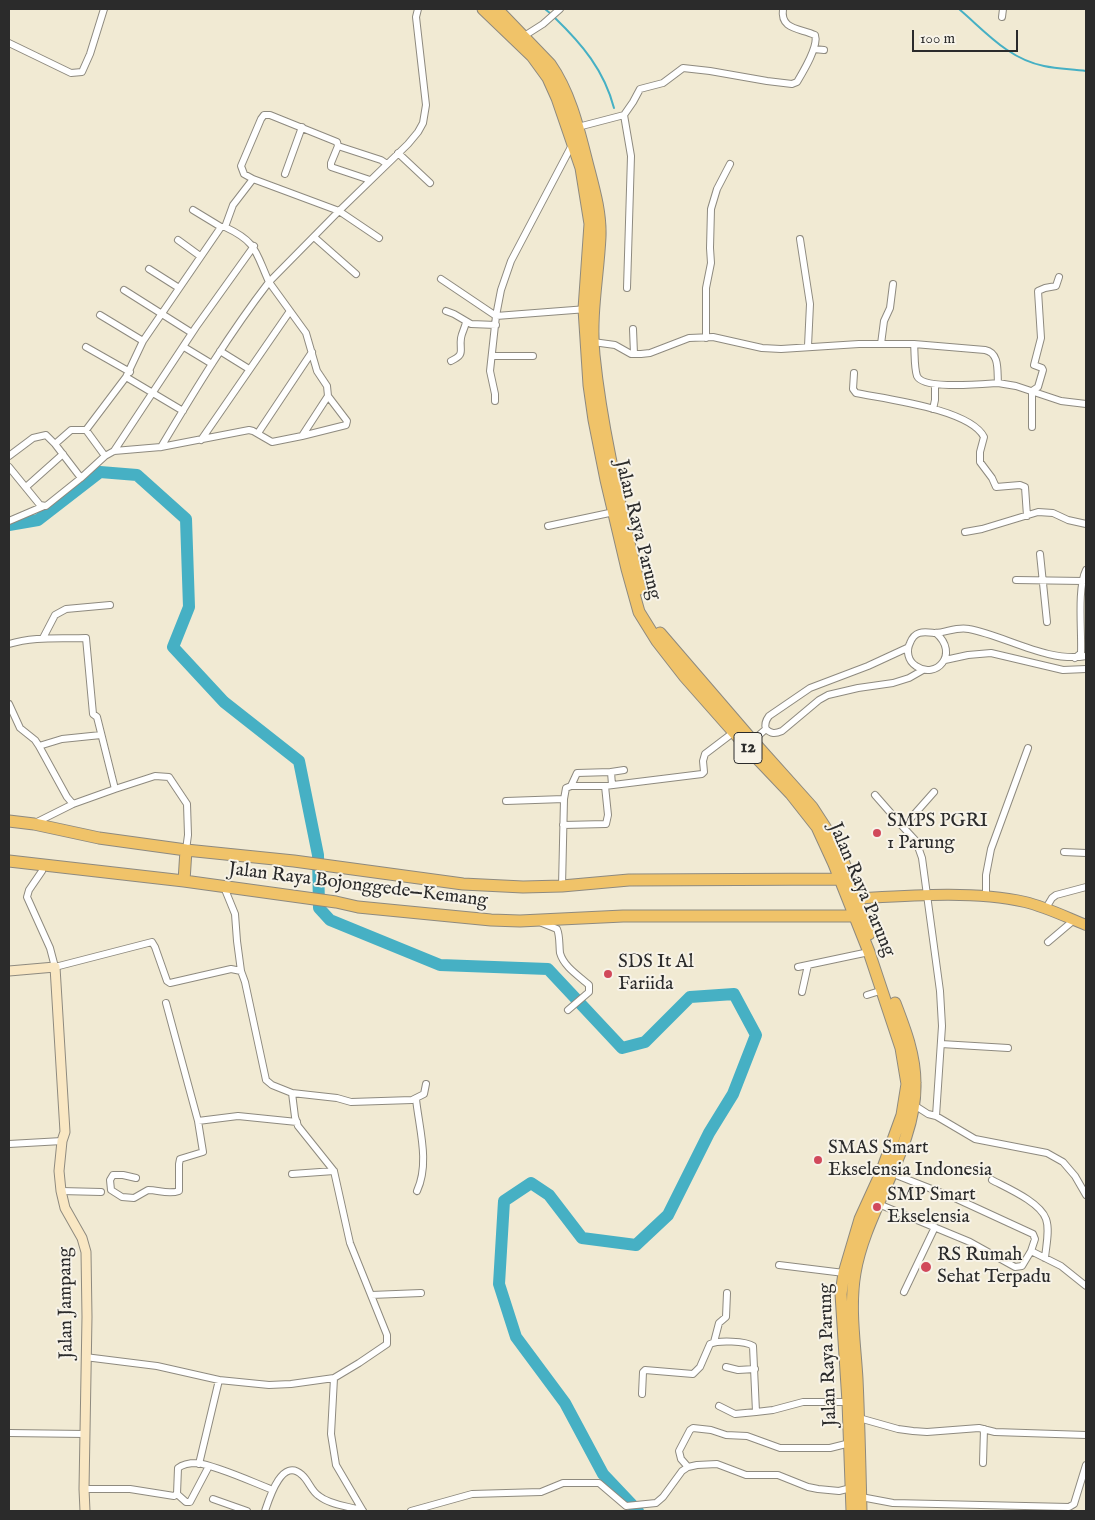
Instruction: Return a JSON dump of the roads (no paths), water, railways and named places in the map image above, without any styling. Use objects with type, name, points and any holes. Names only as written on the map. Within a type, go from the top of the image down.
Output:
[{"type":"highway","name":"Jalan Raya Parung","points":[[483,9],[550,64],[568,96],[578,127],[600,220],[600,237],[588,309],[604,425],[640,589],[646,608],[652,622],[664,638],[749,743],[812,807],[836,844],[845,879],[901,1048],[907,1084],[902,1115],[873,1202],[855,1273],[852,1303],[868,1421],[861,1511]]},
{"type":"highway","name":"Jalan Raya Parung","points":[[497,9],[548,78],[558,98],[581,168],[590,224],[588,377],[594,420],[614,512],[639,612],[657,641],[685,677],[734,732],[749,743]]},
{"type":"highway","name":"Jalan Raya Bojonggede—Kemang","points":[[9,821],[34,824],[99,838],[186,850],[294,861],[463,884],[523,887],[562,886],[629,880],[845,879]]},
{"type":"highway","points":[[184,881],[186,850]]},
{"type":"highway","name":"Jalan Raya Bojonggede—Kemang","points":[[9,861],[184,881],[336,902],[358,907],[461,917],[520,920],[623,916],[858,916]]},
{"type":"highway","name":"Jalan Raya Parung","points":[[852,1511],[842,1303],[844,1273],[860,1219],[891,1173],[905,1136],[914,1105],[915,1075],[908,1040],[858,916]]},
{"type":"main road","points":[[852,899],[926,895],[1011,899],[1046,908],[1086,925]]},
{"type":"street","points":[[9,43],[71,73],[82,72],[90,54],[104,9]]},
{"type":"street","points":[[161,447],[220,351],[269,282],[418,132],[426,114],[426,89],[416,17],[418,9]]},
{"type":"street","points":[[520,38],[560,9]]},
{"type":"street","points":[[578,127],[624,115],[640,89],[663,83],[684,68],[766,81],[794,83],[798,80],[814,49],[816,40],[815,35],[787,25],[782,16],[783,9]]},
{"type":"street","points":[[1002,17],[1003,9]]},
{"type":"street","points":[[814,49],[824,50]]},
{"type":"street","points":[[379,238],[339,211],[253,180],[244,174],[241,166],[252,136],[262,117],[270,115],[337,142],[338,146],[381,160],[387,164]]},
{"type":"street","points":[[624,115],[631,156],[627,288]]},
{"type":"street","points":[[285,174],[302,127]]},
{"type":"street","points":[[494,400],[496,394],[490,371],[501,290],[512,261],[572,145]]},
{"type":"street","points":[[338,146],[330,163],[331,167],[370,180]]},
{"type":"street","points":[[398,153],[430,183]]},
{"type":"street","points":[[706,338],[706,288],[711,263],[711,210],[717,189],[730,164]]},
{"type":"street","points":[[86,430],[128,374],[143,341],[200,256],[223,227],[233,205],[253,180]]},
{"type":"street","points":[[9,520],[49,505],[105,456],[114,451],[161,447],[249,430],[274,442],[346,425],[347,421],[328,396],[327,386],[317,371],[306,333],[269,282],[254,246],[241,235],[192,210]]},
{"type":"street","points":[[314,237],[356,274]]},
{"type":"street","points":[[800,239],[810,304],[808,346]]},
{"type":"street","points":[[178,240],[200,256]]},
{"type":"street","points":[[114,451],[192,333],[254,246]]},
{"type":"street","points":[[149,269],[179,288]]},
{"type":"street","points":[[1032,391],[1038,387],[1043,370],[1034,365],[1041,338],[1038,291],[1056,286],[1059,277]]},
{"type":"street","points":[[441,279],[496,316],[588,309]]},
{"type":"street","points":[[881,344],[884,321],[890,308],[893,284]]},
{"type":"street","points":[[124,290],[192,333]]},
{"type":"street","points":[[201,440],[290,311]]},
{"type":"street","points":[[446,311],[466,322],[496,325]]},
{"type":"street","points":[[100,314],[143,341]]},
{"type":"street","points":[[451,361],[459,358],[462,352],[461,340],[466,322]]},
{"type":"street","points":[[632,354],[633,329]]},
{"type":"street","points":[[593,342],[615,345],[632,354],[650,353],[689,338],[713,337],[762,348],[781,349],[808,346],[914,344],[989,350],[996,357],[998,384]]},
{"type":"street","points":[[914,344],[918,377],[922,381],[935,385],[998,384],[1016,386],[1061,401],[1086,404]]},
{"type":"street","points":[[86,347],[128,374],[153,393],[183,410]]},
{"type":"street","points":[[184,347],[212,364]]},
{"type":"street","points":[[220,351],[249,369]]},
{"type":"street","points":[[258,433],[312,352]]},
{"type":"street","points":[[493,356],[533,356]]},
{"type":"street","points":[[854,373],[854,392],[953,414],[974,426],[982,433],[984,438],[980,452],[980,462],[996,487],[1020,485],[1025,487],[1027,516]]},
{"type":"street","points":[[933,409],[935,385]]},
{"type":"street","points":[[1032,391],[1032,427]]},
{"type":"street","points":[[302,436],[328,396]]},
{"type":"street","points":[[55,444],[71,430],[86,430]]},
{"type":"street","points":[[86,430],[105,456]]},
{"type":"street","points":[[9,456],[33,438],[43,435],[48,436],[81,478]]},
{"type":"street","points":[[26,487],[63,454]]},
{"type":"street","points":[[9,467],[40,505],[44,506]]},
{"type":"street","points":[[548,526],[614,512]]},
{"type":"street","points":[[965,532],[982,530],[1038,512],[1053,513],[1068,520],[1086,524]]},
{"type":"street","points":[[1040,554],[1047,622]]},
{"type":"street","points":[[1075,658],[1081,653],[1080,623],[1083,581],[1086,570]]},
{"type":"street","points":[[1016,580],[1083,581]]},
{"type":"street","points":[[43,638],[55,615],[66,609],[110,605]]},
{"type":"street","points":[[1086,656],[1075,658],[1058,656],[968,628],[936,633],[927,631],[918,633],[911,639],[908,648],[908,657],[914,665],[922,670],[931,670],[945,660],[991,653],[1063,670],[1086,669]]},
{"type":"street","points":[[936,633],[944,640],[947,650],[945,660]]},
{"type":"street","points":[[9,644],[43,638],[54,640],[86,638],[93,714],[97,717],[115,789]]},
{"type":"street","points":[[908,648],[868,666],[810,688],[769,716],[765,726],[768,731],[776,733],[782,731],[819,700],[843,691],[910,678],[922,670]]},
{"type":"street","points":[[810,688],[819,700]]},
{"type":"street","points":[[9,704],[20,728],[35,740],[67,797],[73,804]]},
{"type":"street","points":[[749,743],[768,731]]},
{"type":"street","points":[[562,886],[564,799],[566,788],[571,786],[609,786],[702,774],[704,772],[705,754],[734,732]]},
{"type":"street","points":[[39,746],[62,739],[101,735]]},
{"type":"street","points":[[986,897],[986,875],[991,849],[1028,748]]},
{"type":"street","points":[[571,786],[577,773],[624,770]]},
{"type":"street","points":[[563,825],[606,824],[611,772]]},
{"type":"street","points":[[34,824],[73,804],[115,789],[155,776],[169,777],[187,804],[186,850]]},
{"type":"street","points":[[903,827],[934,792]]},
{"type":"street","points":[[875,795],[916,841],[922,858],[940,991],[941,1044],[932,1115]]},
{"type":"street","points":[[506,801],[564,799]]},
{"type":"street","points":[[1064,852],[1086,853]]},
{"type":"street","points":[[42,871],[27,896],[50,948],[54,966]]},
{"type":"street","points":[[224,887],[236,914],[241,970],[266,1080],[272,1085],[292,1093],[360,1102],[416,1099],[425,1092],[426,1084]]},
{"type":"street","points":[[1046,908],[1056,895],[1086,887]]},
{"type":"street","points":[[540,919],[542,924],[556,929],[559,935],[562,958],[567,966],[589,985],[589,992],[568,1010]]},
{"type":"street","points":[[1048,942],[1074,920]]},
{"type":"street","points":[[9,971],[54,966],[150,942],[155,947],[167,981],[170,983],[231,969],[241,970]]},
{"type":"street","points":[[798,967],[869,952]]},
{"type":"street","points":[[802,992],[808,965]]},
{"type":"street","name":"Jalan Jampang","points":[[54,966],[65,1132],[62,1141],[59,1171],[65,1208],[82,1238],[86,1252],[85,1511]]},
{"type":"street","points":[[867,995],[883,990]]},
{"type":"street","points":[[136,1178],[113,1175],[110,1177],[111,1190],[122,1197],[134,1198],[148,1190],[164,1193],[179,1191],[180,1159],[203,1152],[198,1121],[166,1003]]},
{"type":"street","points":[[941,1044],[1008,1048]]},
{"type":"street","points":[[85,1357],[157,1366],[219,1380],[269,1386],[334,1378],[378,1350],[388,1341],[388,1334],[350,1243],[334,1171],[297,1122],[292,1093]]},
{"type":"street","points":[[416,1099],[423,1168],[422,1181],[417,1191]]},
{"type":"street","points":[[914,1105],[975,1139],[1047,1154],[1063,1162],[1075,1176],[1086,1194]]},
{"type":"street","points":[[198,1121],[238,1116],[297,1122]]},
{"type":"street","points":[[9,1144],[62,1141]]},
{"type":"street","points":[[292,1174],[334,1171]]},
{"type":"street","points":[[873,1202],[970,1242],[1016,1267],[1022,1266],[1032,1251],[1035,1239],[1032,1234],[957,1198],[891,1173]]},
{"type":"street","points":[[992,1180],[1020,1195],[1042,1212],[1047,1226],[1045,1258]]},
{"type":"street","points":[[62,1191],[101,1192]]},
{"type":"street","points":[[904,1292],[935,1227]]},
{"type":"street","points":[[1032,1251],[1066,1269],[1086,1286]]},
{"type":"street","points":[[779,1265],[844,1273]]},
{"type":"street","points":[[371,1295],[420,1293]]},
{"type":"street","points":[[714,1342],[719,1323],[726,1317],[727,1293]]},
{"type":"street","points":[[642,1394],[643,1372],[645,1370],[693,1374],[700,1368],[708,1346],[714,1342],[751,1344],[754,1349],[756,1412]]},
{"type":"street","points":[[726,1366],[738,1370],[755,1369]]},
{"type":"street","points":[[334,1378],[332,1434],[336,1465],[363,1511]]},
{"type":"street","points":[[198,1464],[219,1380]]},
{"type":"street","points":[[719,1406],[735,1414],[772,1410],[803,1402],[848,1402]]},
{"type":"street","points":[[868,1421],[898,1429],[927,1432],[984,1429],[995,1432],[1086,1435]]},
{"type":"street","points":[[688,1467],[681,1459],[679,1451],[690,1430],[693,1428],[726,1435],[747,1436],[780,1448],[830,1448],[850,1443]]},
{"type":"street","points":[[983,1463],[984,1429]]},
{"type":"street","points":[[9,1433],[85,1434]]},
{"type":"street","points":[[177,1494],[178,1468],[186,1464],[209,1466],[273,1490]]},
{"type":"street","points":[[411,1511],[472,1494],[541,1492],[562,1483],[599,1483],[626,1508],[656,1503],[663,1497],[682,1471],[688,1467],[717,1464],[746,1475],[778,1475],[808,1487],[840,1490],[851,1488]]},
{"type":"street","points":[[861,1497],[893,1503],[1069,1507],[1074,1504],[1086,1465]]},
{"type":"street","points":[[177,1494],[186,1502],[190,1502],[209,1466]]},
{"type":"street","points":[[265,1511],[280,1477],[284,1474],[296,1472],[305,1478],[318,1496],[363,1511]]},
{"type":"street","points":[[84,1490],[130,1489],[148,1491],[170,1497],[177,1494]]},
{"type":"street","points":[[213,1499],[247,1511]]},
{"type":"waterway","points":[[545,9],[551,14]]},
{"type":"waterway","points":[[959,9],[998,43],[1019,57],[1044,66],[1086,71]]},
{"type":"waterway","points":[[554,17],[591,58],[610,94],[614,108]]},
{"type":"waterway","points":[[9,525],[38,520],[100,472],[137,475],[186,519],[189,607],[173,647],[224,702],[299,761],[318,855],[319,908],[330,920],[440,965],[548,969],[622,1048],[645,1042],[690,997],[734,994],[756,1035],[733,1094],[709,1133],[668,1215],[636,1245],[582,1238],[549,1195],[531,1183],[504,1201],[499,1284],[516,1337],[565,1403],[603,1474],[638,1511]]},
{"type":"place","name":"SMPS PGRI 1 Parung","points":[[877,833]]},
{"type":"place","name":"SDS It Al Fariida","points":[[608,974]]},
{"type":"place","name":"SMAS Smart Ekselensia Indonesia","points":[[818,1160]]},
{"type":"place","name":"SMP Smart Ekselensia","points":[[877,1207]]},
{"type":"place","name":"RS Rumah Sehat Terpadu","points":[[926,1267]]}]
